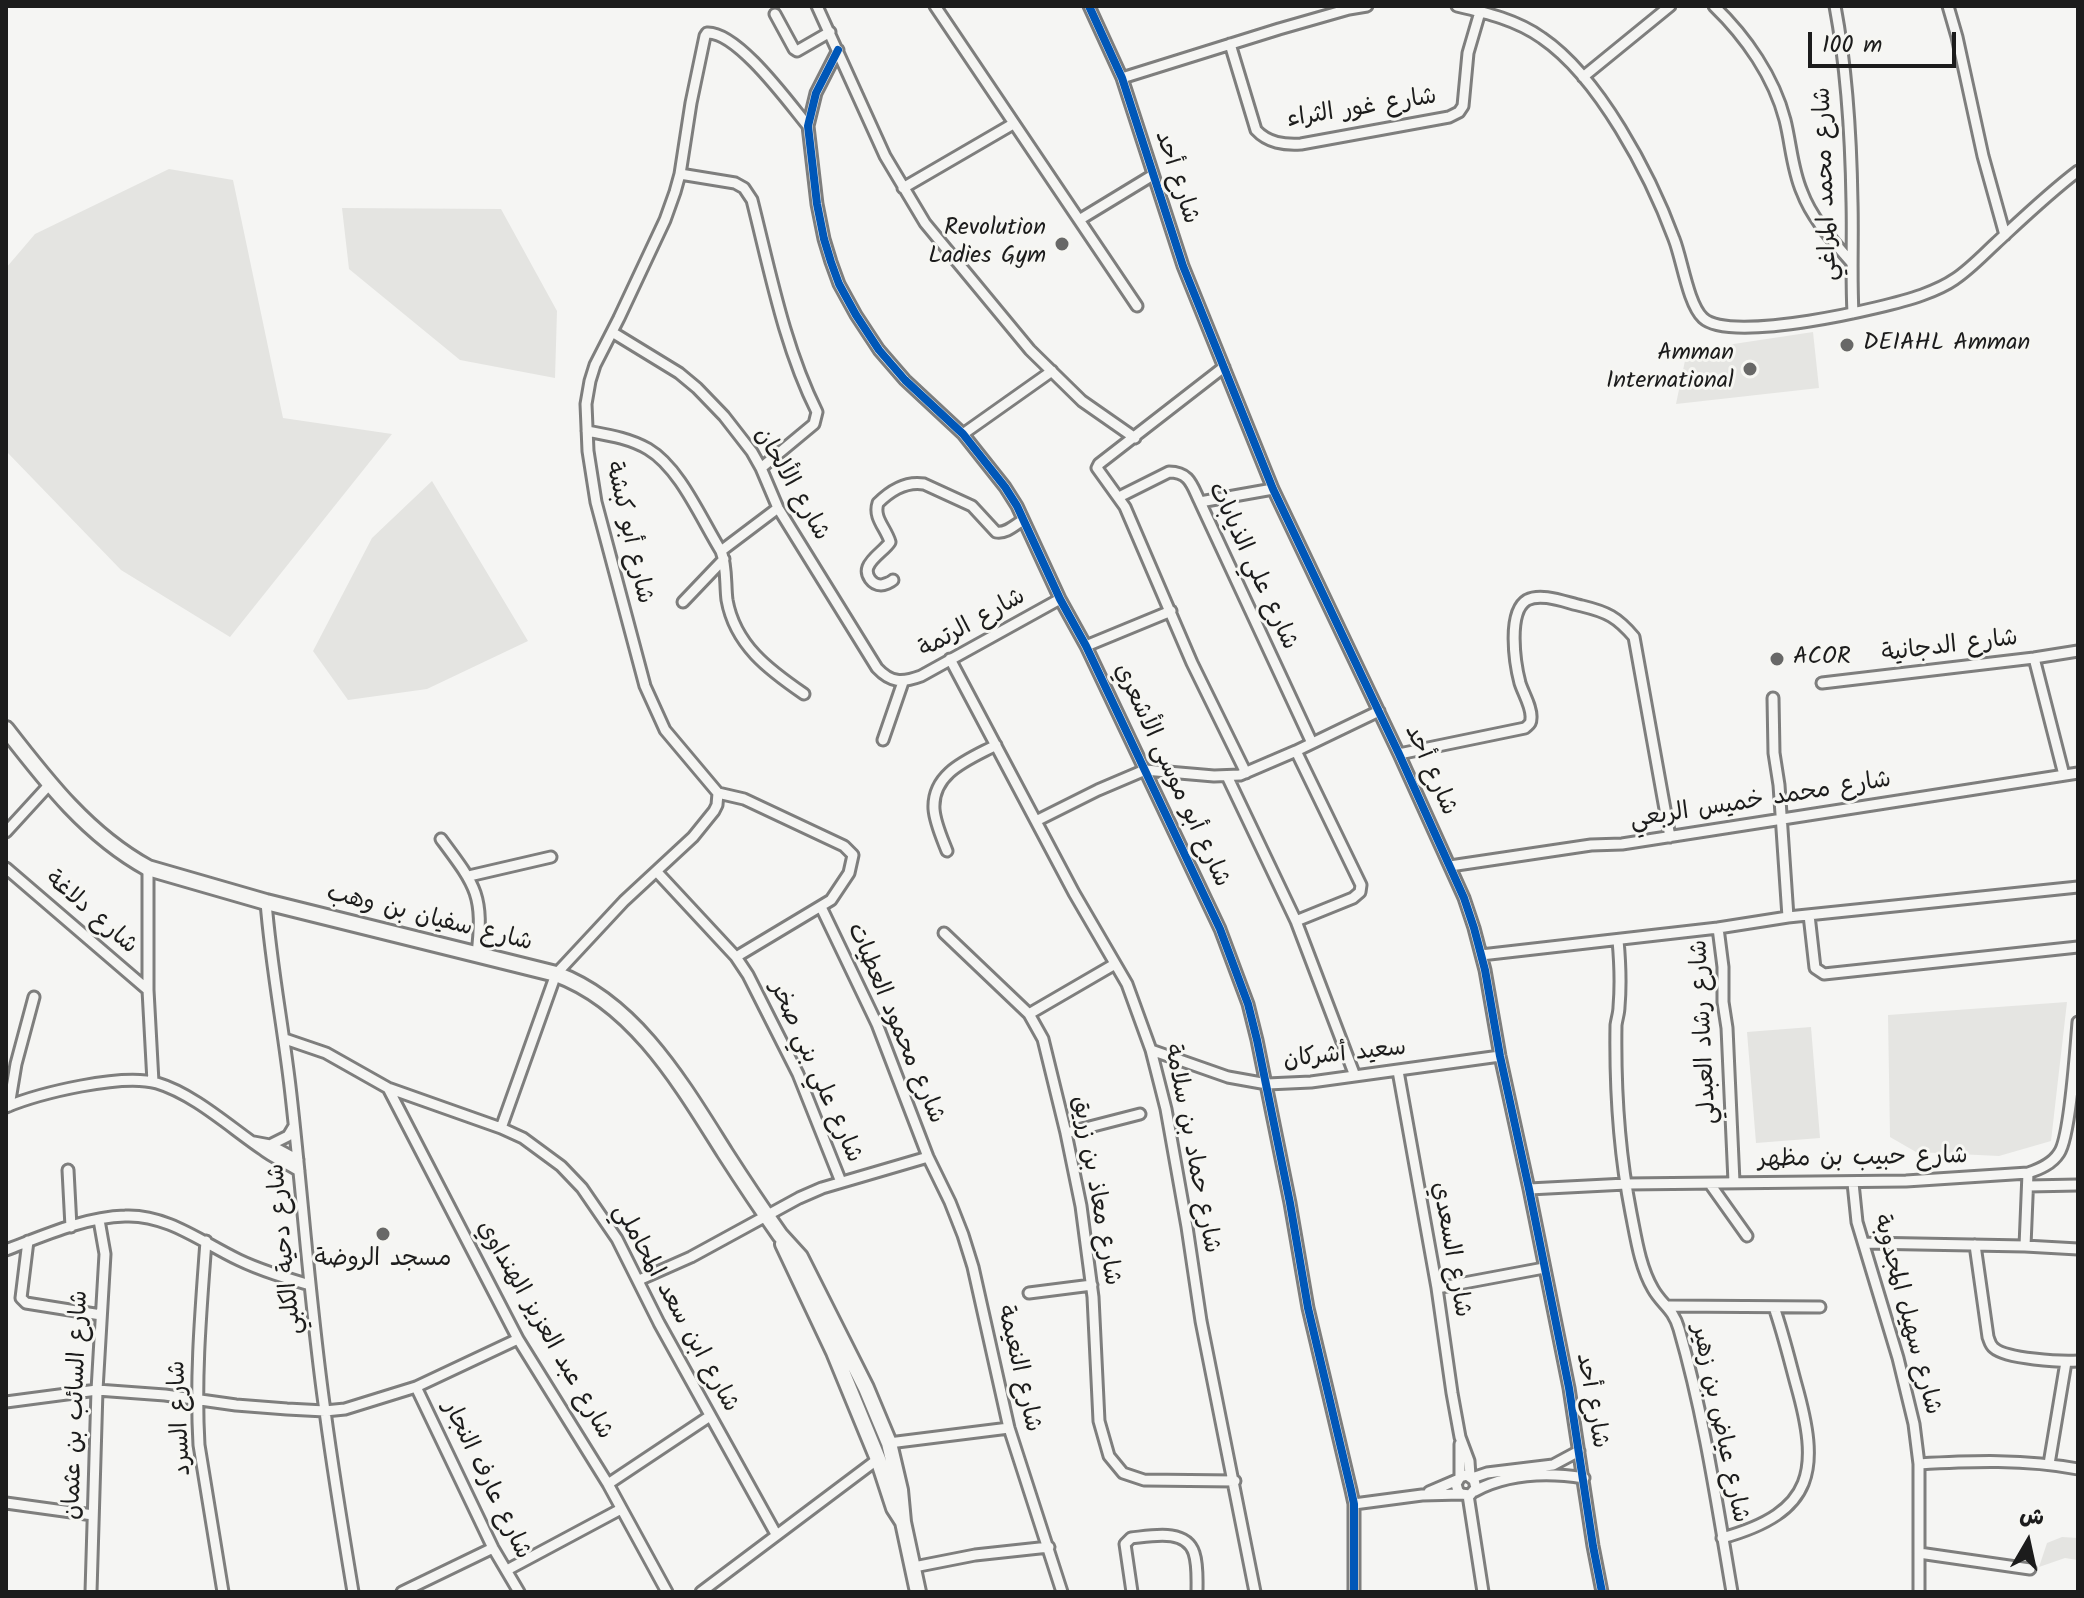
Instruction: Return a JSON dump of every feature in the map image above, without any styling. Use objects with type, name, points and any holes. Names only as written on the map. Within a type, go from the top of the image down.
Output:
[{"type":"street","points":[[817,6],[885,156],[925,223],[1030,350],[1091,408],[1135,438]]},
{"type":"street","points":[[935,6],[1137,306]]},
{"type":"street","points":[[1122,78],[1349,7],[1367,6]]},
{"type":"street","points":[[1457,6],[1506,20],[1535,33],[1563,55],[1583,77],[1620,128],[1655,194],[1676,242],[1699,313],[1705,321],[1725,327],[1756,327],[1853,313],[1894,304],[1941,287],[1956,279],[2078,171]]},
{"type":"street","points":[[1583,77],[1670,6]]},
{"type":"street","points":[[1714,6],[1742,37],[1762,67],[1781,108],[1801,192],[1817,219],[1851,262]]},
{"type":"street","name":"شارع محمد المراغي","points":[[1835,6],[1850,145],[1853,313]]},
{"type":"street","points":[[1948,6],[2005,235]]},
{"type":"street","name":"شارع أحد","points":[[1091,7],[1122,78],[1183,266],[1273,489],[1464,898],[1481,955],[1569,1388],[1602,1592]]},
{"type":"street","name":"شارع غور الثراء","points":[[1230,44],[1256,130],[1270,141],[1301,144],[1449,117],[1459,112],[1464,101],[1468,53],[1480,12]]},
{"type":"street","points":[[775,14],[797,51],[830,32]]},
{"type":"street","name":"شارع أبو كبشة","points":[[718,793],[665,730],[645,686],[596,502],[590,472],[586,404],[595,365],[665,220],[680,174],[707,33],[724,37],[746,55],[808,126]]},
{"type":"street","name":"شارع أبو موسى الأشعري","points":[[838,50],[816,93],[808,126],[817,204],[824,239],[839,284],[867,333],[895,368],[963,434],[1005,487],[1145,770],[1226,944],[1248,1004],[1267,1084],[1308,1308],[1354,1504],[1354,1592]]},
{"type":"street","points":[[903,188],[1013,124]]},
{"type":"street","points":[[680,174],[735,183],[744,188],[752,200],[783,323],[817,412],[814,424],[761,468]]},
{"type":"street","points":[[1079,220],[1153,175]]},
{"type":"street","name":"شارع الألحان","points":[[612,332],[679,373],[724,416],[761,468],[778,508],[877,668],[890,679],[903,682]]},
{"type":"street","points":[[1224,367],[1097,468],[1119,497],[1192,663],[1246,773]]},
{"type":"street","points":[[963,434],[1052,371]]},
{"type":"street","points":[[587,431],[634,442],[661,458],[684,489],[722,555],[730,614],[738,631],[772,672],[804,694]]},
{"type":"street","name":"شارع علي الذيابات","points":[[1119,497],[1169,472],[1186,476],[1312,743]]},
{"type":"street","points":[[893,580],[883,585],[876,584],[868,577],[867,571],[890,542],[877,517],[878,503],[906,484],[924,484],[966,503],[996,532],[1001,533],[1023,520]]},
{"type":"street","points":[[1200,502],[1273,489]]},
{"type":"street","points":[[683,602],[722,555],[778,508]]},
{"type":"street","points":[[1399,754],[1529,725],[1531,716],[1520,683],[1514,650],[1517,613],[1527,600],[1543,597],[1603,611],[1621,621],[1634,637],[1670,837]]},
{"type":"street","name":"شارع الرتمة","points":[[903,682],[921,676],[1060,599]]},
{"type":"street","points":[[1086,646],[1171,611]]},
{"type":"street","name":"شارع الدجانية","points":[[1822,683],[2078,651]]},
{"type":"street","name":"شارع الدجانية","points":[[2034,658],[2064,775]]},
{"type":"street","name":"شارع حماد بن سلامة","points":[[950,659],[1074,893],[1131,993],[1151,1050],[1166,1109],[1201,1321],[1255,1592]]},
{"type":"street","points":[[883,740],[903,682]]},
{"type":"street","points":[[1773,698],[1774,753],[1788,917]]},
{"type":"street","points":[[1036,821],[1145,770],[1227,776],[1246,773],[1379,711]]},
{"type":"street","name":"شارع سفيان بن وهب","points":[[6,729],[49,785],[80,817],[131,859],[148,868],[266,902],[556,974],[575,981],[608,1002],[644,1038],[668,1068],[766,1215],[800,1257],[866,1388],[889,1443],[918,1592]]},
{"type":"street","points":[[947,851],[934,810],[939,784],[946,774],[996,745]]},
{"type":"street","points":[[1296,751],[1361,885],[1360,892],[1353,898],[1296,921]]},
{"type":"street","name":"شارع محمد خميس الربعي","points":[[1450,866],[1670,837],[2078,773]]},
{"type":"street","points":[[1227,776],[1296,921],[1355,1076]]},
{"type":"street","points":[[6,832],[49,785]]},
{"type":"street","points":[[501,1128],[556,974],[624,901],[704,824],[717,805],[718,793]]},
{"type":"street","name":"شارع محمود العطيات","points":[[718,793],[744,799],[844,846],[851,851],[852,860],[849,873],[831,900],[736,957]]},
{"type":"street","points":[[441,839],[469,876],[476,894],[481,923],[477,954]]},
{"type":"street","points":[[469,876],[551,857]]},
{"type":"street","name":"شارع دلاغة","points":[[6,868],[148,990]]},
{"type":"street","name":"شارع دلاغة","points":[[148,868],[148,990],[153,1082]]},
{"type":"street","name":"شارع علي بني صخر","points":[[657,872],[736,957],[748,975],[798,1074],[841,1182]]},
{"type":"street","name":"شارع رشاد العبدلي","points":[[1734,1182],[1727,1028],[1718,928],[1788,917],[2078,887]]},
{"type":"street","name":"شارع دحية الكلبي","points":[[266,902],[270,952],[285,1039],[325,1411],[353,1592]]},
{"type":"street","name":"شارع محمود العطيات","points":[[821,907],[877,1024],[928,1157]]},
{"type":"street","points":[[1809,915],[1815,968],[1824,974],[2078,947]]},
{"type":"street","points":[[1481,955],[1718,928]]},
{"type":"street","name":"شارع معاذ بن زريق","points":[[944,933],[1029,1014],[1043,1039],[1081,1206],[1092,1285],[1099,1421],[1108,1453],[1123,1473],[1144,1480],[1235,1481]]},
{"type":"street","name":"شارع عياض بن زهير","points":[[1618,940],[1618,1086],[1626,1184],[1645,1271],[1679,1327],[1693,1384],[1732,1592]]},
{"type":"street","points":[[1029,1014],[1115,964]]},
{"type":"street","points":[[8,1106],[34,997]]},
{"type":"street","name":"شارع حبيب بن مظهر","points":[[1529,1189],[1626,1184],[1853,1183],[2028,1173],[2043,1168],[2061,1152],[2072,1122],[2078,1022]]},
{"type":"street","name":"شارع ابن سعد المحاملي","points":[[285,1039],[326,1053],[388,1088],[501,1128],[543,1151],[561,1166],[582,1188],[617,1239],[659,1323],[776,1534]]},
{"type":"street","name":"سعيد أشركان","points":[[1151,1050],[1228,1077],[1267,1084],[1311,1082],[1500,1056]]},
{"type":"street","name":"شارع السعدي","points":[[1398,1071],[1437,1288],[1465,1478]]},
{"type":"street","points":[[8,1106],[36,1096],[83,1086],[153,1082],[168,1087],[209,1111],[261,1149],[298,1166]]},
{"type":"street","name":"شارع عبد العزيز الهنداوي","points":[[388,1088],[518,1339],[608,1484],[667,1592]]},
{"type":"street","points":[[1066,1133],[1140,1114]]},
{"type":"street","points":[[270,1145],[288,1136],[294,1126]]},
{"type":"street","points":[[254,1142],[270,1145],[298,1166]]},
{"type":"street","points":[[639,1280],[691,1257],[799,1198],[841,1182],[928,1157]]},
{"type":"street","name":"شارع النعيمة","points":[[928,1157],[950,1202],[973,1267],[1009,1428],[1062,1592]]},
{"type":"street","points":[[68,1170],[71,1227]]},
{"type":"street","points":[[2025,1246],[2028,1173]]},
{"type":"street","name":"شارع سهيل المجدوبة","points":[[1853,1183],[1857,1222],[1914,1424],[1919,1464],[1919,1592]]},
{"type":"street","points":[[1710,1184],[1747,1236]]},
{"type":"street","points":[[2028,1186],[2078,1185]]},
{"type":"street","points":[[6,1250],[99,1220],[124,1216],[147,1217],[206,1241],[254,1267],[310,1285]]},
{"type":"street","name":"شارع السائب بن عثمان","points":[[91,1592],[105,1254],[99,1220]]},
{"type":"street","name":"شارع سفيان بن وهب","points":[[780,1235],[828,1338],[878,1459],[894,1508],[903,1522]]},
{"type":"street","points":[[28,1241],[21,1298],[26,1303],[101,1315]]},
{"type":"street","name":"شارع السرد","points":[[206,1241],[197,1399],[199,1445],[223,1592]]},
{"type":"street","points":[[1864,1243],[2078,1249]]},
{"type":"street","points":[[1975,1245],[1990,1345],[2004,1354],[2078,1361]]},
{"type":"street","points":[[1437,1288],[1544,1268]]},
{"type":"street","points":[[1029,1293],[1092,1285]]},
{"type":"street","points":[[1669,1306],[1820,1307]]},
{"type":"street","points":[[1722,1538],[1746,1531],[1782,1511],[1799,1492],[1809,1466],[1806,1425],[1774,1307]]},
{"type":"street","points":[[6,1402],[97,1390],[236,1405],[325,1411],[345,1409],[416,1387],[518,1339]]},
{"type":"street","points":[[2049,1464],[2066,1362]]},
{"type":"street","name":"شارع عارف النجار","points":[[416,1387],[493,1548],[519,1592]]},
{"type":"street","points":[[608,1484],[710,1416]]},
{"type":"street","points":[[889,1443],[1009,1428]]},
{"type":"street","points":[[1422,1495],[1465,1478],[1553,1465],[1579,1451]]},
{"type":"street","points":[[701,1592],[878,1459]]},
{"type":"street","points":[[1919,1464],[1991,1462],[2049,1464],[2078,1469]]},
{"type":"street","points":[[1354,1504],[1422,1495],[1468,1493],[1498,1480],[1519,1476],[1555,1474],[1584,1478]]},
{"type":"street","points":[[1465,1478],[1456,1488],[1468,1493]]},
{"type":"street","points":[[1465,1478],[1476,1485],[1468,1493]]},
{"type":"street","points":[[1468,1493],[1483,1592]]},
{"type":"street","points":[[6,1503],[93,1515]]},
{"type":"street","points":[[507,1570],[621,1509]]},
{"type":"street","points":[[1132,1592],[1125,1544],[1131,1538],[1166,1535],[1184,1540],[1193,1550],[1197,1592]]},
{"type":"street","points":[[914,1567],[975,1555],[1049,1547]]},
{"type":"street","points":[[402,1592],[493,1548]]},
{"type":"street","points":[[1919,1553],[2030,1569]]},
{"type":"street","points":[[423,1582],[427,1592]]},
{"type":"shaded area","points":[[169,169],[233,180],[283,418],[392,434],[230,637],[121,570],[6,451],[6,268],[35,234]]},
{"type":"shaded area","points":[[342,208],[501,209],[557,311],[555,378],[460,360],[349,269]]},
{"type":"shaded area","name":"Amman International","points":[[1813,332],[1819,388],[1676,404],[1687,351]]},
{"type":"shaded area","points":[[432,481],[528,641],[427,689],[348,700],[313,651],[372,538]]},
{"type":"shaded area","points":[[2067,1002],[2051,1141],[1999,1156],[1916,1152],[1890,1137],[1888,1015]]},
{"type":"shaded area","points":[[1811,1027],[1820,1138],[1756,1143],[1747,1032]]},
{"type":"shaded area","points":[[2062,1537],[2078,1538],[2078,1560],[2065,1558],[2039,1567],[2047,1543]]},
{"type":"cycle path","points":[[1089,6],[1122,78],[1183,266],[1273,489],[1399,754],[1464,898],[1474,928],[1569,1388],[1602,1592]]},
{"type":"cycle path","points":[[838,50],[816,93],[808,126],[817,204],[824,239],[839,284],[879,350],[905,380],[963,434],[1017,506],[1220,929],[1248,1004],[1290,1203],[1308,1308],[1354,1504],[1354,1592]]},
{"type":"place","name":"Revolution Ladies Gym","points":[[1062,244]]},
{"type":"place","name":"DEIAHL Amman","points":[[1847,345]]},
{"type":"place","name":"Amman International","points":[[1750,369]]},
{"type":"place","name":"ACOR","points":[[1777,659]]},
{"type":"place","name":"مسجد الروضة","points":[[383,1234]]}]
